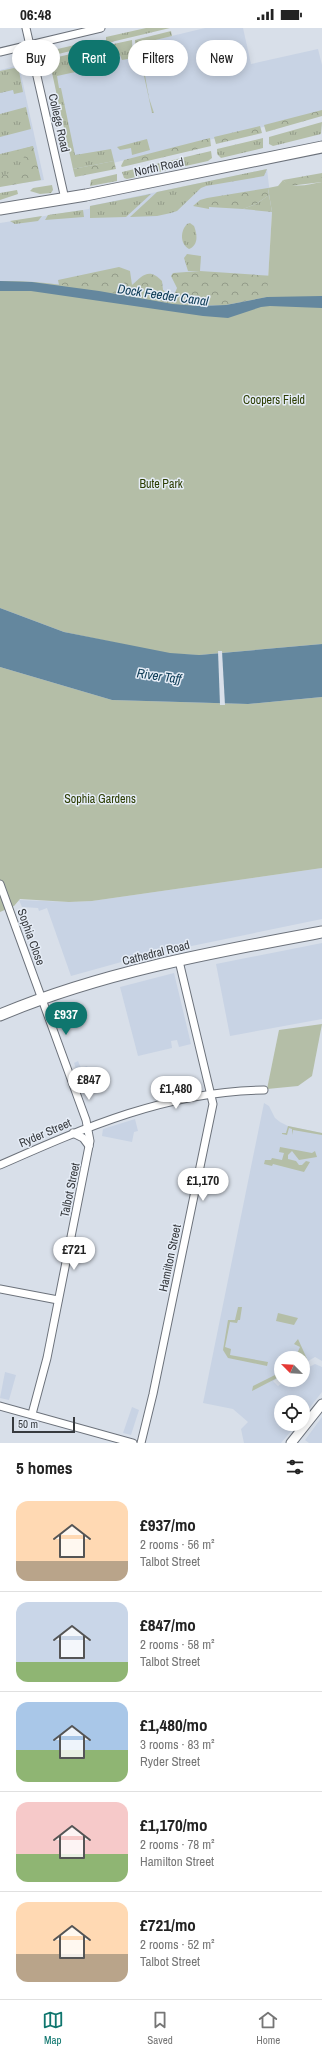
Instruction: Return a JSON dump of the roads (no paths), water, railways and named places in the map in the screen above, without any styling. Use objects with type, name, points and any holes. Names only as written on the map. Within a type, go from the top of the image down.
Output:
[{"type":"main road","name":"North Road","points":[[0,208],[65,199],[322,147]]},
{"type":"main road","name":"Cathedral Road","points":[[0,1015],[42,998],[129,973],[179,961],[322,932]]},
{"type":"street","name":"College Road","points":[[26,28],[29,40]]},
{"type":"street","points":[[51,40],[101,28]]},
{"type":"street","points":[[0,52],[12,49]]},
{"type":"street","name":"College Road","points":[[37,76],[65,199]]},
{"type":"street","name":"Sophia Close","points":[[0,884],[42,998]]},
{"type":"street","name":"Hamilton Street","points":[[141,1443],[155,1387],[212,1108],[211,1093],[179,961]]},
{"type":"street","name":"Talbot Street","points":[[32,1414],[45,1366],[89,1146],[88,1127],[42,998]]},
{"type":"street","name":"Ryder Street","points":[[0,1165],[88,1127],[142,1109],[211,1093],[264,1090]]},
{"type":"street","points":[[73,1133],[83,1138],[89,1146]]},
{"type":"street","points":[[0,1289],[58,1300]]},
{"type":"street","points":[[291,1443],[322,1404]]},
{"type":"street","points":[[0,1406],[133,1443]]},
{"type":"water","points":[[0,281],[32,282],[99,291],[173,304],[198,306],[226,305],[267,297],[322,296],[322,308],[270,306],[261,307],[228,318],[203,316],[31,291],[0,291]]},
{"type":"water","name":"River Taff","points":[[0,608],[64,632],[170,653],[199,655],[322,644],[322,697],[248,704],[112,700],[0,667]]},
{"type":"water label","name":"Dock Feeder Canal","points":[[163,295]]},
{"type":"park label","name":"Coopers Field","points":[[274,400]]},
{"type":"park label","name":"Bute Park","points":[[161,484]]},
{"type":"park label","name":"Sophia Gardens","points":[[100,799]]}]
